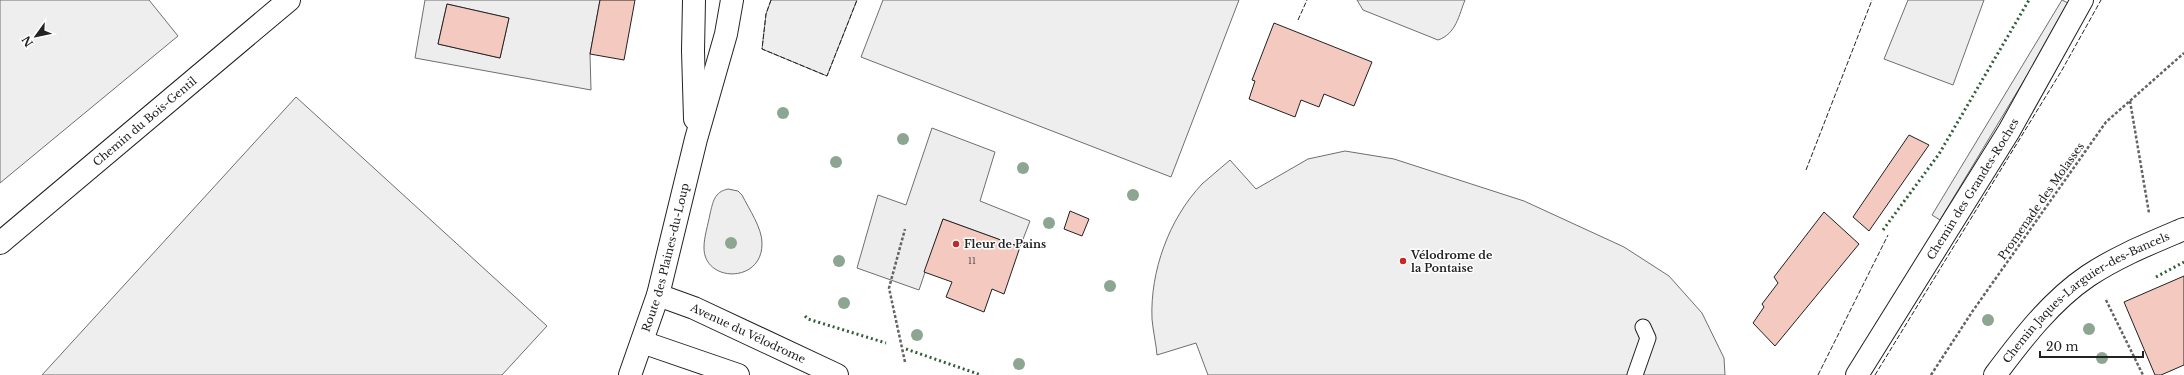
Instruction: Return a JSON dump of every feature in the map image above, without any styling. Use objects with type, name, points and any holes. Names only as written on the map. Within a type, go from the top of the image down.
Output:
[{"type":"street","name":"Chemin du Bois-Gentil","points":[[0,243],[289,0]]},
{"type":"street","name":"Route des Plaines-du-Loup","points":[[694,0],[693,51],[696,139]]},
{"type":"street","name":"Route des Plaines-du-Loup","points":[[630,375],[658,295],[696,139],[726,34],[732,0]]},
{"type":"street","name":"Chemin des Grandes-Roches","points":[[1857,375],[2009,131],[2082,0]]},
{"type":"street","name":"Chemin Jaques-Larguier-des-Bancels","points":[[1995,375],[2015,348],[2056,302],[2088,276],[2123,256],[2184,229]]},
{"type":"street","name":"Avenue du Vélodrome","points":[[658,295],[701,311],[838,375]]},
{"type":"street","points":[[642,342],[738,375]]},
{"type":"lane","points":[[1635,375],[1648,338],[1643,327]]},
{"type":"path","name":"Promenade des Molasses","points":[[1931,375],[1972,312],[2106,122],[2184,53]]},
{"type":"path","points":[[2130,101],[2154,242]]},
{"type":"path","points":[[905,229],[889,288],[905,362]]},
{"type":"path","points":[[2102,294],[2143,375]]},
{"type":"shaded area","points":[[0,0],[149,0],[178,36],[0,183]]},
{"type":"shaded area","points":[[425,0],[600,0],[590,54],[591,90],[415,58]],"holes":[[[447,4],[509,18],[500,58],[438,44]]]},
{"type":"shaded area","points":[[771,0],[857,0],[827,76],[762,49],[766,14]]},
{"type":"shaded area","points":[[883,0],[1239,0],[1171,177],[861,57]]},
{"type":"shaded area","points":[[1357,0],[1465,0],[1459,18],[1453,29],[1438,40],[1363,10]]},
{"type":"shaded area","points":[[1908,0],[1984,0],[1953,85],[1884,59]]},
{"type":"shaded area","points":[[2062,0],[2070,4],[1940,220],[1932,215]]},
{"type":"shaded area","points":[[296,97],[547,326],[502,375],[42,375]]},
{"type":"shaded area","points":[[932,128],[995,152],[980,201],[1030,221],[1020,247],[943,219],[919,290],[857,268],[878,195],[906,205]]},
{"type":"shaded area","name":"Vélodrome de la Pontaise","points":[[1345,151],[1394,159],[1524,201],[1624,247],[1669,276],[1702,313],[1724,358],[1725,375],[1208,375],[1196,343],[1157,355],[1152,319],[1152,301],[1158,264],[1171,229],[1190,198],[1202,184],[1230,160],[1256,189],[1308,159]]},
{"type":"shaded area","points":[[728,189],[738,191],[742,195],[758,225],[762,243],[760,256],[753,266],[744,272],[733,274],[722,272],[713,267],[706,259],[704,247],[705,235],[713,202],[720,192]]},
{"type":"building","points":[[600,0],[635,0],[624,60],[590,54]]},
{"type":"building","points":[[447,4],[509,18],[500,58],[438,44]]},
{"type":"building","points":[[1274,23],[1372,62],[1354,106],[1324,94],[1319,107],[1301,100],[1295,117],[1249,99],[1255,81],[1252,80]]},
{"type":"building","points":[[1909,135],[1929,145],[1869,231],[1853,217]]},
{"type":"building","points":[[1070,211],[1089,219],[1082,236],[1064,229]]},
{"type":"building","points":[[1824,212],[1859,244],[1775,346],[1753,323],[1764,307],[1762,304],[1778,283],[1774,277]]},
{"type":"building","points":[[943,219],[1020,247],[1004,294],[992,289],[984,312],[946,297],[952,282],[924,272]]},
{"type":"building","points":[[2184,276],[2184,365],[2161,375],[2155,375],[2124,302]]},
{"type":"hedge","points":[[1883,230],[1939,154],[2029,0]]},
{"type":"hedge","points":[[2156,277],[2184,262]]},
{"type":"hedge","points":[[805,316],[808,319],[886,343]]},
{"type":"hedge","points":[[906,349],[981,375]]},
{"type":"fence","points":[[771,0],[766,14],[762,49],[827,76],[857,0]]},
{"type":"fence","points":[[1298,20],[1307,0]]},
{"type":"fence","points":[[1806,170],[1872,0]]},
{"type":"fence","points":[[1875,375],[2062,70],[2101,0]]},
{"type":"fence","points":[[1818,375],[1888,235]]},
{"type":"place","name":"Fleur de Pains","points":[[956,244]]},
{"type":"place","name":"Vélodrome de la Pontaise","points":[[1403,261]]}]
